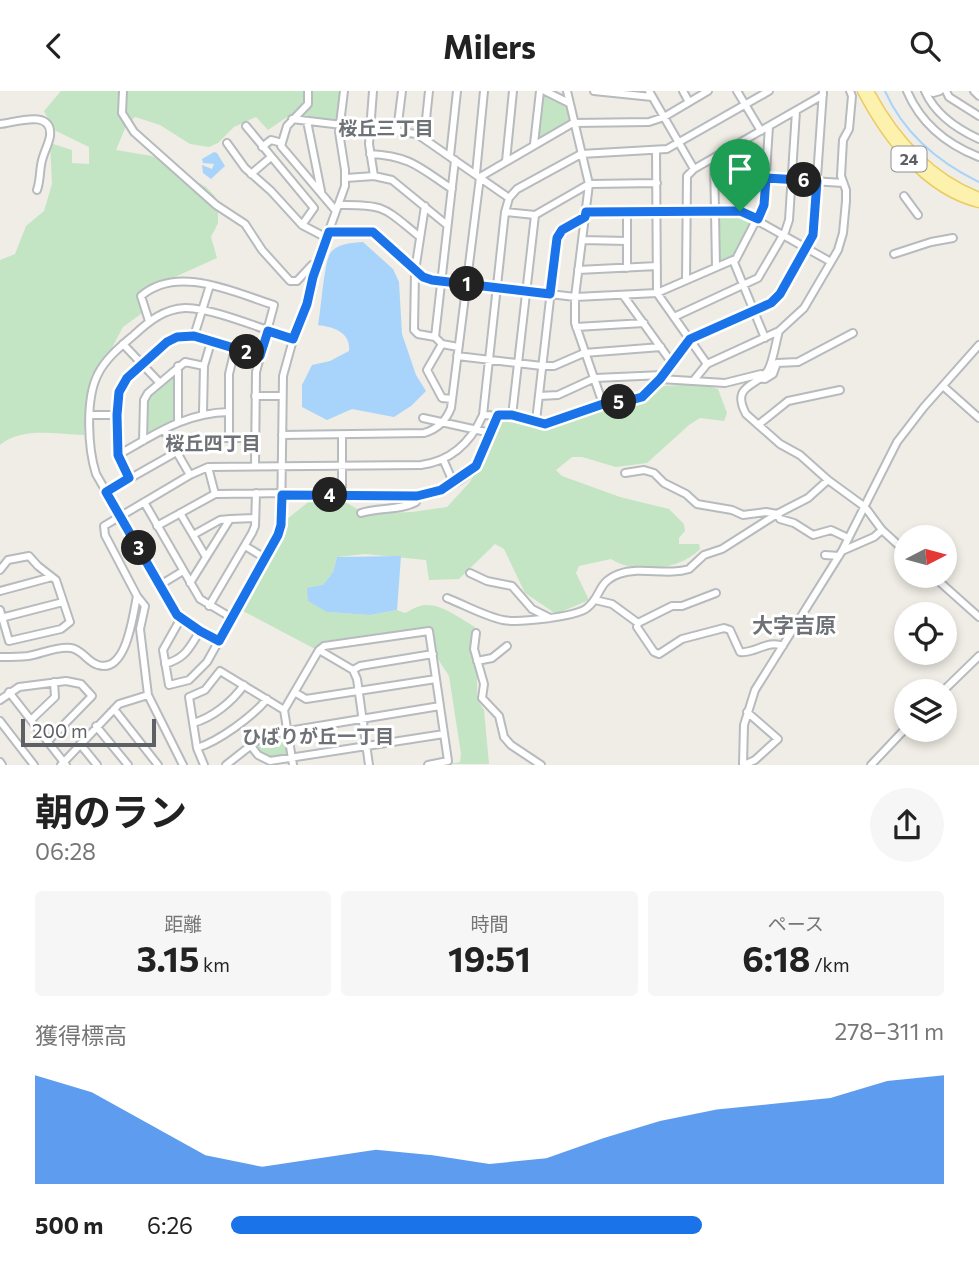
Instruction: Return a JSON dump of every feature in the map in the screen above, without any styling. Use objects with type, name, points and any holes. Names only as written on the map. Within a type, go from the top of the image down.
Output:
[{"type":"main road","name":"24","points":[[862,91],[885,131],[912,162],[939,183],[979,203]]},
{"type":"main road","name":"24","points":[[869,91],[891,128],[924,164],[979,197]]},
{"type":"street","points":[[123,91],[122,113],[134,132],[216,205],[245,224],[262,250],[290,281],[297,281],[312,265],[317,264]]},
{"type":"street","points":[[308,91],[308,104],[287,126],[281,146],[322,195],[337,208],[379,206],[420,237]]},
{"type":"street","points":[[181,618],[163,650],[169,685],[190,680],[200,671],[232,618],[281,525],[282,395],[285,366],[346,177],[340,140],[344,91]]},
{"type":"street","points":[[373,91],[369,128],[373,176]]},
{"type":"street","points":[[397,131],[402,91]]},
{"type":"street","points":[[424,138],[429,91]]},
{"type":"street","points":[[435,337],[452,189],[457,91]]},
{"type":"street","points":[[282,435],[424,433],[443,422],[451,408],[478,176],[484,91]]},
{"type":"street","points":[[506,161],[513,91]]},
{"type":"street","points":[[534,145],[542,91],[569,103]]},
{"type":"street","points":[[567,91],[589,184],[575,297],[576,327],[603,404]]},
{"type":"street","points":[[594,91],[651,94],[694,169]]},
{"type":"street","points":[[683,91],[689,102]]},
{"type":"street","points":[[478,176],[573,123],[649,122],[664,117],[708,91]]},
{"type":"street","points":[[737,91],[761,131]]},
{"type":"street","points":[[183,765],[148,695],[140,629],[145,606],[105,535],[104,526],[208,467],[421,465],[443,459],[466,442],[482,415],[505,212],[509,198],[517,190],[581,154],[667,149],[769,91]]},
{"type":"street","points":[[907,91],[913,106],[928,126],[946,140],[979,157]]},
{"type":"street","points":[[928,91],[940,91]]},
{"type":"street","points":[[928,91],[934,107],[943,116],[979,139]]},
{"type":"street","points":[[946,91],[949,97],[979,116]]},
{"type":"street","points":[[974,91],[979,96]]},
{"type":"street","points":[[687,279],[686,180],[694,169],[823,93]]},
{"type":"street","points":[[482,415],[512,415],[552,423],[603,404],[642,397],[690,339],[771,303],[780,294],[807,248],[815,226],[823,93]]},
{"type":"street","points":[[694,380],[708,364],[779,331],[804,308],[831,263],[843,233],[846,201],[841,170],[843,140],[849,129],[851,94]]},
{"type":"street","points":[[674,317],[758,278],[789,220],[796,111]]},
{"type":"street","points":[[0,124],[35,119],[46,124],[50,137],[40,165],[37,190]]},
{"type":"street","points":[[292,119],[413,133],[509,198]]},
{"type":"street","points":[[307,121],[322,195]]},
{"type":"street","points":[[246,126],[314,208],[302,225]]},
{"type":"street","points":[[227,143],[251,174],[271,191],[302,225],[328,235],[373,232],[423,277],[575,297],[657,293],[733,260],[764,205],[769,126]]},
{"type":"street","points":[[262,147],[271,140],[282,143]]},
{"type":"street","points":[[739,143],[740,211]]},
{"type":"street","points":[[656,151],[657,293],[708,364]]},
{"type":"street","points":[[370,154],[398,156],[409,160],[452,189]]},
{"type":"street","points":[[251,174],[271,157]]},
{"type":"street","points":[[714,158],[716,267]]},
{"type":"street","points":[[346,177],[373,176],[392,180],[447,225]]},
{"type":"street","points":[[766,178],[843,183]]},
{"type":"street","points":[[505,212],[535,215],[589,184],[657,183]]},
{"type":"street","points":[[904,196],[918,215]]},
{"type":"street","points":[[425,206],[415,271],[414,330],[418,334],[435,337],[442,344],[458,347]]},
{"type":"street","points":[[537,421],[557,238],[562,230],[585,215],[740,211],[831,263]]},
{"type":"street","points":[[627,212],[627,268]]},
{"type":"street","points":[[512,415],[535,215]]},
{"type":"street","points":[[894,254],[949,239],[945,231]]},
{"type":"street","points":[[582,240],[627,241]]},
{"type":"street","points":[[733,260],[765,338]]},
{"type":"street","points":[[578,270],[657,266]]},
{"type":"street","points":[[149,321],[141,296],[147,291],[170,283],[210,285],[274,305],[256,372],[255,465]]},
{"type":"street","points":[[194,336],[210,285]]},
{"type":"street","points":[[623,295],[672,363]]},
{"type":"street","points":[[219,641],[181,618],[106,492],[92,462],[90,415],[93,386],[105,362],[123,344],[149,321],[175,310],[202,310],[293,339]]},
{"type":"street","points":[[576,327],[644,323]]},
{"type":"street","points":[[779,331],[768,371],[744,390],[741,400],[746,414],[780,444],[800,455],[865,507],[894,541]]},
{"type":"street","points":[[762,375],[765,379],[773,375],[777,363],[798,362],[853,333]]},
{"type":"street","points":[[129,478],[118,455],[117,400],[122,385],[142,364],[167,342],[177,337],[194,336],[260,356]]},
{"type":"street","points":[[203,413],[204,366],[211,342]]},
{"type":"street","points":[[123,344],[159,382]]},
{"type":"street","points":[[442,344],[427,370],[442,398],[452,399]]},
{"type":"street","points":[[747,712],[778,739],[755,760],[744,765],[744,725],[747,712],[755,690],[840,554],[897,442],[979,345]]},
{"type":"street","points":[[457,356],[554,366],[584,352],[661,347]]},
{"type":"street","points":[[229,438],[229,374],[235,349]]},
{"type":"street","points":[[143,441],[144,400],[159,382],[178,366],[190,361],[204,366]]},
{"type":"street","points":[[178,366],[178,421]]},
{"type":"street","points":[[539,396],[558,395],[593,378],[661,377],[725,383],[762,375]]},
{"type":"street","points":[[943,386],[979,418]]},
{"type":"street","points":[[758,425],[788,401],[840,390]]},
{"type":"street","points":[[255,395],[282,395]]},
{"type":"street","points":[[118,455],[178,421],[203,413],[229,412]]},
{"type":"street","points":[[90,415],[117,415]]},
{"type":"street","points":[[157,526],[215,494],[417,496],[441,490],[476,466],[498,415]]},
{"type":"street","points":[[423,418],[491,433]]},
{"type":"street","points":[[163,430],[190,475]]},
{"type":"street","points":[[342,435],[342,495]]},
{"type":"street","points":[[106,492],[176,451],[201,441],[255,437]]},
{"type":"street","points":[[443,459],[453,482]]},
{"type":"street","points":[[208,467],[215,494]]},
{"type":"street","points":[[625,473],[644,470],[654,473],[664,483],[686,494],[697,504],[732,510],[743,515],[759,512],[777,514]]},
{"type":"street","points":[[447,598],[504,620],[576,614],[586,610],[595,600],[600,586],[606,580],[628,571],[689,569],[704,555],[722,549],[808,498],[828,480]]},
{"type":"street","points":[[209,606],[252,533],[256,493]]},
{"type":"street","points":[[361,513],[377,508],[403,508],[416,502],[417,496]]},
{"type":"street","points":[[144,502],[200,599],[232,618]]},
{"type":"street","points":[[180,513],[206,557]]},
{"type":"street","points":[[777,514],[780,519],[794,523],[813,535],[831,530],[848,538]]},
{"type":"street","points":[[190,583],[230,519]]},
{"type":"street","points":[[193,535],[220,520],[255,519]]},
{"type":"street","points":[[825,555],[840,554],[874,537],[882,530]]},
{"type":"street","points":[[244,546],[265,558]]},
{"type":"street","points":[[0,570],[8,560],[29,556],[56,580],[70,622],[61,629],[9,641],[1,615],[63,602]]},
{"type":"street","points":[[160,585],[183,571]]},
{"type":"street","points":[[470,573],[487,581],[512,586],[532,609],[550,618]]},
{"type":"street","points":[[0,590],[52,577]]},
{"type":"street","points":[[946,588],[979,617]]},
{"type":"street","points":[[638,623],[672,606],[682,606],[716,593]]},
{"type":"street","points":[[0,657],[28,656],[67,647],[79,651],[97,665],[110,664],[124,652],[137,596]]},
{"type":"street","points":[[595,600],[612,604],[638,623]]},
{"type":"street","points":[[638,623],[637,627],[654,653],[659,654],[682,639],[724,628],[730,630],[740,652],[745,653],[771,643],[783,646]]},
{"type":"street","points":[[165,664],[178,661],[200,631]]},
{"type":"street","points":[[292,762],[284,710],[319,650],[324,646],[429,631],[448,761],[428,765]]},
{"type":"street","points":[[476,633],[474,649],[484,684],[482,698],[499,716],[504,737],[511,745],[541,765]]},
{"type":"street","points":[[477,661],[492,658],[507,646]]},
{"type":"street","points":[[319,650],[352,670],[358,691],[369,765]]},
{"type":"street","points":[[352,670],[360,666],[433,654]]},
{"type":"street","points":[[955,679],[979,656]]},
{"type":"street","points":[[204,765],[197,748],[189,697],[205,690],[220,671],[284,710]]},
{"type":"street","points":[[296,693],[306,699],[436,678]]},
{"type":"street","points":[[0,699],[19,687],[54,682],[73,681],[87,688],[92,696],[48,741]]},
{"type":"street","points":[[31,720],[53,700],[54,682]]},
{"type":"street","points":[[192,723],[208,718],[237,695],[244,685]]},
{"type":"street","points":[[9,692],[64,764],[119,704],[148,695]]},
{"type":"street","points":[[197,748],[209,744],[227,732],[267,699]]},
{"type":"street","points":[[231,763],[264,735],[440,706]]},
{"type":"street","points":[[114,709],[158,765]]},
{"type":"street","points":[[129,727],[136,720]]},
{"type":"street","points":[[0,721],[34,765]]},
{"type":"street","points":[[96,726],[128,765]]},
{"type":"street","points":[[251,746],[258,755],[270,761],[292,762],[444,734]]},
{"type":"street","points":[[871,765],[894,741]]},
{"type":"street","points":[[80,744],[96,765]]},
{"type":"green space","points":[[61,91],[305,91],[305,95],[293,116],[268,130],[256,117],[234,127],[218,143],[209,147],[190,144],[160,125],[135,117],[126,126],[116,150],[152,156],[206,187],[215,196],[218,223],[211,237],[217,258],[137,294],[145,311],[123,327],[108,355],[91,376],[84,435],[30,433],[9,439],[0,445],[0,260],[15,254],[26,226],[44,211],[52,184],[50,143],[72,150],[72,163],[89,164],[89,147],[54,130],[44,111]]},
{"type":"green space","points":[[311,91],[341,91],[336,121],[303,117],[310,104]]},
{"type":"green space","points":[[542,92],[567,105],[571,122],[537,140]]},
{"type":"green space","points":[[740,212],[755,220],[734,257],[717,262],[717,214]]},
{"type":"green space","points":[[175,374],[174,420],[145,435],[146,399]]},
{"type":"green space","points":[[701,384],[718,389],[727,413],[724,421],[700,418],[647,463],[616,467],[582,457],[572,457],[556,470],[562,476],[620,497],[669,509],[684,524],[685,531],[679,538],[679,544],[699,544],[700,549],[681,562],[670,566],[645,568],[621,564],[611,559],[579,566],[576,573],[589,600],[556,614],[525,593],[504,549],[495,544],[459,579],[429,580],[426,560],[365,554],[337,557],[333,572],[323,585],[327,612],[370,615],[397,610],[405,613],[427,605],[446,610],[475,627],[471,645],[477,667],[477,699],[484,710],[489,764],[449,764],[460,762],[461,754],[449,676],[436,656],[431,627],[324,641],[315,649],[243,611],[286,531],[287,519],[311,500],[345,502],[366,514],[447,507],[469,483],[487,454],[500,421],[548,427],[604,406],[642,402],[664,386]]},
{"type":"green space","points":[[286,734],[290,757],[267,758],[254,747],[264,738]]},
{"type":"water","points":[[214,152],[225,166],[211,179],[203,173],[202,165],[212,169],[214,164],[203,163],[202,159]]},
{"type":"water","points":[[363,242],[393,269],[399,282],[402,334],[416,375],[426,391],[411,406],[394,417],[352,409],[327,420],[302,407],[302,385],[312,365],[330,361],[349,351],[344,335],[335,329],[318,325],[331,252],[342,245]]},
{"type":"water","points":[[401,556],[397,610],[370,615],[327,612],[308,601],[307,588],[323,585],[333,572],[337,557]]},
{"type":"waterway","points":[[885,91],[902,121],[924,145],[936,156],[979,182]]},
{"type":"district","name":"桜丘三丁目","points":[[386,128]]},
{"type":"district","name":"桜丘四丁目","points":[[213,443]]},
{"type":"district","name":"大字吉原","points":[[794,626]]},
{"type":"district","name":"ひばりが丘一丁目","points":[[318,736]]},
{"type":"route","points":[[766,178],[817,181],[813,235],[780,294],[771,303],[690,339],[660,379],[642,397],[606,403],[545,424],[512,415],[498,415],[476,466],[441,490],[417,496],[282,495],[278,535],[219,641],[177,615],[106,492],[129,478],[118,455],[117,415],[119,392],[127,378],[167,342],[177,337],[194,336],[260,356],[268,331],[293,339],[305,310],[329,232],[373,232],[423,277],[432,280],[550,294],[557,238],[562,230],[585,217],[586,212],[740,211],[758,219],[764,205],[766,178]]}]
